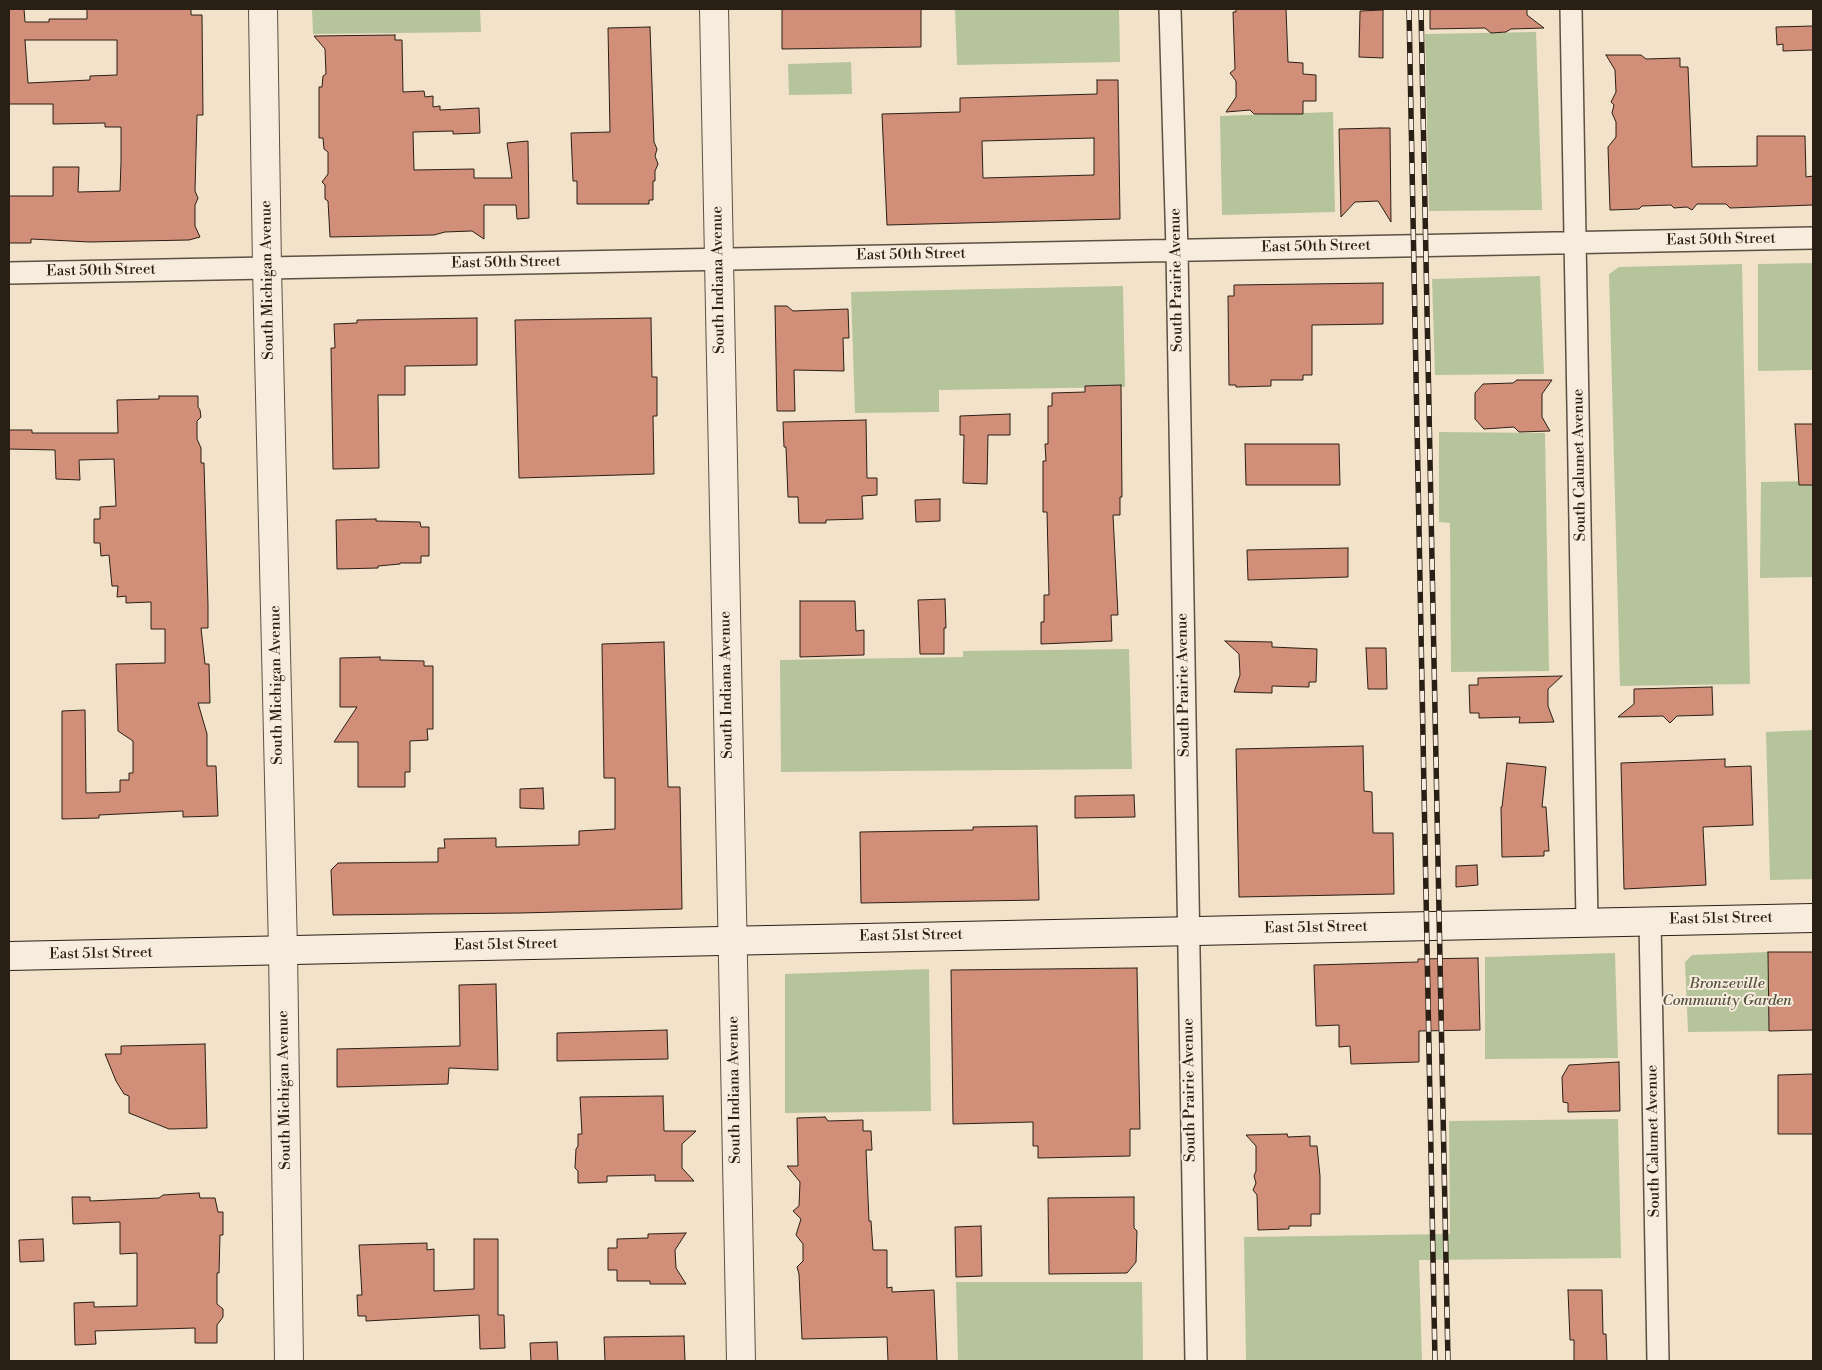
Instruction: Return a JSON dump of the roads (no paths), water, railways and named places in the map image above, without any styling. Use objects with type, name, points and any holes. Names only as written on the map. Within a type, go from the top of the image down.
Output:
[{"type":"street","name":"South Michigan Avenue","points":[[263,9],[289,1361]]},
{"type":"street","name":"South Indiana Avenue","points":[[714,9],[741,1361]]},
{"type":"street","name":"South Prairie Avenue","points":[[1170,9],[1177,250],[1196,1361]]},
{"type":"street","name":"South Calumet Avenue","points":[[1571,9],[1587,922]]},
{"type":"street","name":"East 50th Street","points":[[9,273],[1813,238]]},
{"type":"street","name":"East 51st Street","points":[[9,956],[1813,918]]},
{"type":"street","name":"South Calumet Avenue","points":[[1650,921],[1658,1361]]},
{"type":"railway","points":[[1409,9],[1435,1361]]},
{"type":"railway","points":[[1421,9],[1448,1361]]},
{"type":"park label","name":"Bronzeville Community Garden","points":[[1727,992]]}]
